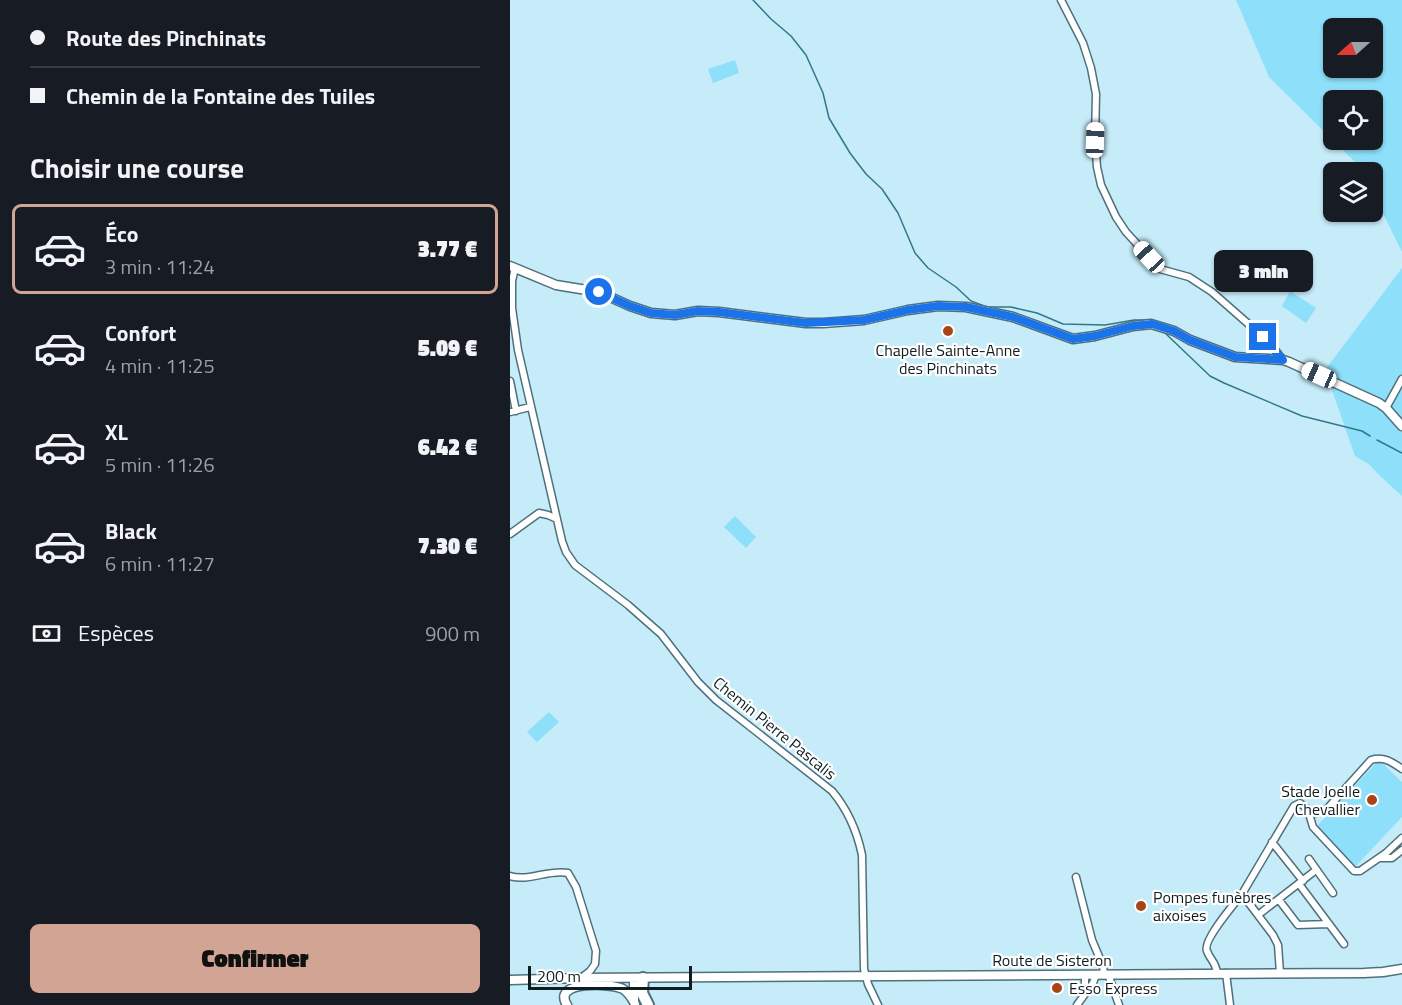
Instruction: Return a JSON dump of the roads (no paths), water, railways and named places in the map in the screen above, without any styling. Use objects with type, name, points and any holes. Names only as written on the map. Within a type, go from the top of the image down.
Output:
[{"type":"highway","points":[[638,981],[648,1005]]},
{"type":"street","points":[[1061,0],[1083,43],[1091,69],[1096,94],[1097,167],[1101,185],[1116,217],[1126,232],[1160,269],[1189,277],[1212,292],[1269,342],[1283,360]]},
{"type":"street","points":[[513,267],[556,285],[599,292],[651,313],[675,315],[698,311],[719,312],[823,323],[864,320],[938,306],[966,307],[1013,317],[1073,339],[1152,324],[1235,357],[1283,360],[1379,403],[1402,426]]},
{"type":"street","name":"Chemin Pierre Pascalis","points":[[513,267],[512,308],[518,350],[566,552],[575,565],[654,628],[674,649],[698,682],[716,700],[832,791],[843,804],[859,840],[862,855],[865,976]]},
{"type":"street","points":[[1386,408],[1402,379]]},
{"type":"street","points":[[510,381],[513,411],[530,407]]},
{"type":"street","points":[[510,534],[539,513],[557,519]]},
{"type":"street","points":[[1217,973],[1206,945],[1242,894],[1294,806],[1300,803],[1316,813],[1326,810],[1371,760],[1388,759],[1402,769]]},
{"type":"street","points":[[1311,811],[1313,827],[1354,871],[1360,871],[1386,853],[1402,838]]},
{"type":"street","points":[[1272,842],[1344,945]]},
{"type":"street","points":[[1376,858],[1392,858],[1402,850]]},
{"type":"street","points":[[1309,860],[1333,893]]},
{"type":"street","points":[[1258,915],[1317,870]]},
{"type":"street","points":[[510,876],[523,878],[568,873],[576,887],[596,951],[595,964],[581,978]]},
{"type":"street","points":[[1076,877],[1092,940],[1103,966],[1102,975],[1119,1005]]},
{"type":"street","points":[[1242,894],[1278,945],[1280,973]]},
{"type":"street","points":[[1279,900],[1298,925],[1329,924]]},
{"type":"street","name":"Route de Sisteron","points":[[538,980],[582,983],[701,978],[1374,972],[1402,969]]},
{"type":"street","points":[[1226,973],[1230,1005]]},
{"type":"street","points":[[1085,975],[1085,995]]},
{"type":"street","points":[[1077,1005],[1102,975]]},
{"type":"street","points":[[865,976],[878,1005]]},
{"type":"street","name":"Route de Sisteron","points":[[510,980],[581,978],[638,981]]},
{"type":"street","points":[[635,1005],[638,981]]},
{"type":"street","points":[[567,1005],[564,995],[566,991],[575,987],[615,986],[632,997],[635,1005]]},
{"type":"waterway","points":[[753,0],[791,36],[806,55],[823,93],[829,118],[850,153],[866,174],[882,189],[898,213],[915,253],[928,268],[956,287],[971,301],[987,307],[1011,307],[1037,313],[1063,324],[1105,325],[1149,320]]},
{"type":"waterway","points":[[1164,332],[1210,376],[1302,416],[1362,431],[1370,436]]},
{"type":"waterway","points":[[1377,440],[1402,453]]},
{"type":"place","name":"Chapelle Sainte-Anne des Pinchinats","points":[[948,331]]},
{"type":"place","name":"Stade Joelle Chevallier","points":[[1372,800]]},
{"type":"place","name":"Pompes funèbres aixoises","points":[[1141,906]]},
{"type":"place","name":"Esso Express","points":[[1057,988]]}]
